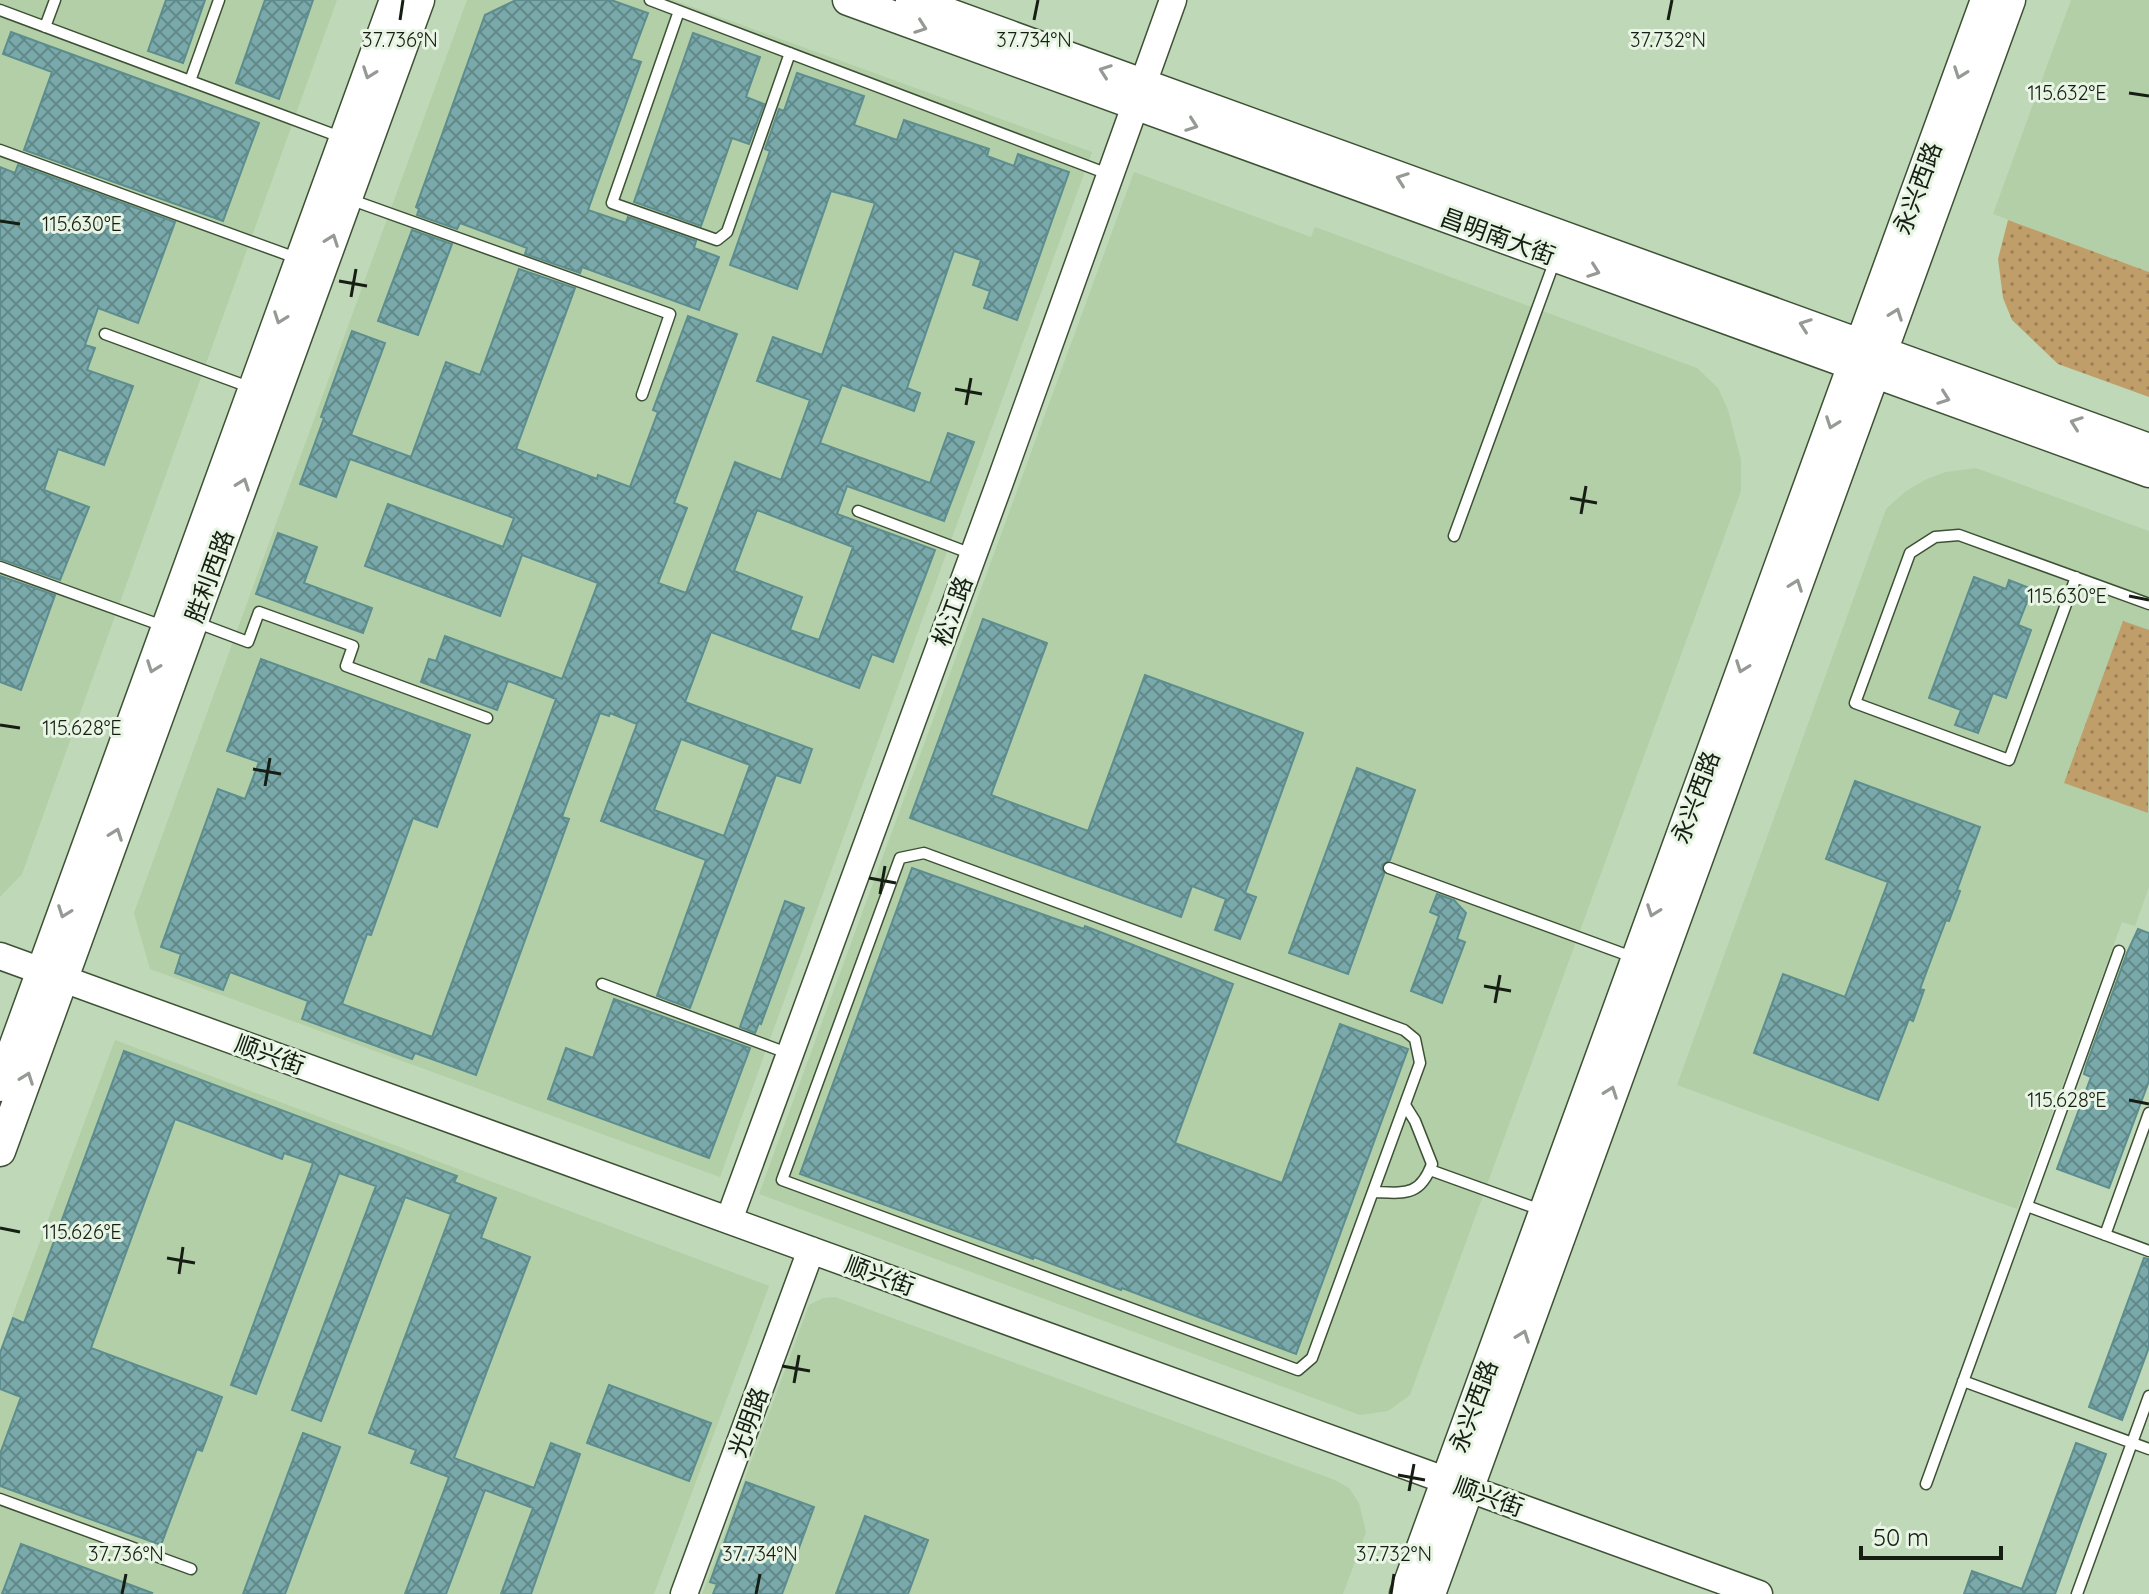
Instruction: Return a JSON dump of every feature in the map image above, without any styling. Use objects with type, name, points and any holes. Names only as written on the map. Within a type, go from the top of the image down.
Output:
[{"type":"main road","name":"胜利西路","points":[[180,624],[254,388],[395,0]]},
{"type":"main road","name":"胜利西路","points":[[0,1151],[52,975],[180,624],[347,198],[419,0]]},
{"type":"main road","name":"昌明南大街","points":[[848,0],[1139,94],[1867,359],[2149,472]]},
{"type":"main road","name":"昌明南大街","points":[[911,0],[1139,94],[1556,257],[2149,449]]},
{"type":"main road","name":"永兴西路","points":[[1405,1594],[1457,1484],[1867,359],[1986,0]]},
{"type":"main road","name":"永兴西路","points":[[1430,1594],[1457,1484],[1544,1211],[1636,958],[1867,359],[2010,0]]},
{"type":"main road","name":"胜利西路","points":[[0,1086],[52,975]]},
{"type":"street","name":"松江路","points":[[729,1220],[1173,0]]},
{"type":"street","name":"顺兴街","points":[[0,956],[1759,1594]]},
{"type":"street","name":"光明路","points":[[684,1594],[811,1250]]},
{"type":"lane","points":[[45,27],[55,0]]},
{"type":"lane","points":[[190,81],[219,0]]},
{"type":"lane","points":[[650,0],[1110,174]]},
{"type":"lane","points":[[0,10],[345,139]]},
{"type":"lane","points":[[679,11],[612,203],[717,240],[727,232],[790,53]]},
{"type":"lane","points":[[0,150],[301,260]]},
{"type":"lane","points":[[347,198],[670,314],[642,395]]},
{"type":"lane","points":[[1454,536],[1556,257]]},
{"type":"lane","points":[[105,334],[254,388]]},
{"type":"lane","points":[[858,511],[973,554]]},
{"type":"lane","points":[[2076,577],[2009,760],[1855,703],[1910,553],[1935,537],[1959,535],[2076,577],[2149,604]]},
{"type":"lane","points":[[0,567],[180,624],[248,642],[259,612],[353,646],[346,666],[487,718]]},
{"type":"lane","points":[[924,853],[1404,1030],[1415,1039],[1420,1063],[1405,1105],[1312,1358],[1298,1370],[782,1180],[900,858],[924,853]]},
{"type":"lane","points":[[1389,868],[1636,958]]},
{"type":"lane","points":[[1926,1484],[2119,951]]},
{"type":"lane","points":[[602,984],[790,1054]]},
{"type":"lane","points":[[1373,1192],[1414,1190],[1426,1179],[1430,1170],[1432,1164],[1424,1140],[1405,1105]]},
{"type":"lane","points":[[2105,1235],[2149,1113]]},
{"type":"lane","points":[[1430,1170],[1544,1211]]},
{"type":"lane","points":[[2027,1206],[2149,1251]]},
{"type":"lane","points":[[1963,1381],[2149,1449]]},
{"type":"lane","points":[[2077,1594],[2149,1396]]},
{"type":"lane","points":[[0,1499],[191,1569]]},
{"type":"shaded area","points":[[0,0],[337,0],[22,874],[0,897]]},
{"type":"shaded area","points":[[467,0],[673,0],[1092,152],[720,1177],[150,969],[134,913]]},
{"type":"shaded area","points":[[2071,0],[2149,0],[2149,272],[1993,214]]},
{"type":"shaded area","points":[[1134,172],[1311,237],[1315,227],[1697,368],[1718,388],[1728,410],[1741,460],[1741,491],[1410,1395],[1388,1411],[1360,1415],[759,1194]]},
{"type":"shaded area","points":[[2008,220],[2149,272],[2149,397],[2058,364],[2012,320],[2003,298],[1998,259]]},
{"type":"shaded area","points":[[1976,468],[2149,531],[2149,887],[2135,926],[2122,922],[2017,1209],[1677,1085],[1886,509],[1906,491],[1927,479],[1946,472]]},
{"type":"shaded area","points":[[2123,621],[2149,630],[2148,813],[2064,783]]},
{"type":"shaded area","points":[[115,1040],[769,1286],[654,1594],[0,1594],[0,1349]]},
{"type":"shaded area","points":[[835,1297],[1335,1480],[1349,1488],[1359,1503],[1366,1532],[1343,1594],[702,1594],[809,1305],[823,1298]]},
{"type":"building","points":[[166,0],[205,0],[183,63],[148,51]]},
{"type":"building","points":[[265,0],[313,0],[279,99],[236,83]]},
{"type":"building","points":[[516,0],[611,0],[648,13],[631,59],[641,62],[588,210],[626,223],[628,217],[696,241],[694,248],[719,257],[699,310],[582,267],[580,273],[525,254],[527,248],[460,223],[457,229],[417,215],[419,209],[416,207],[485,15]]},
{"type":"building","points":[[11,32],[259,123],[223,221],[24,150],[52,72],[3,54]]},
{"type":"building","points":[[693,33],[760,57],[746,97],[764,104],[749,144],[732,138],[701,226],[634,202]]},
{"type":"building","points":[[797,73],[864,96],[854,125],[897,140],[904,120],[989,149],[987,156],[1014,166],[1018,154],[1069,172],[1017,320],[984,308],[990,291],[973,285],[981,260],[954,251],[907,388],[920,393],[914,411],[842,385],[820,443],[930,483],[948,433],[974,442],[944,521],[847,486],[837,514],[935,550],[893,662],[872,654],[859,688],[711,632],[685,702],[812,749],[800,783],[776,775],[690,1008],[657,996],[706,860],[601,821],[637,724],[610,713],[609,716],[600,713],[562,817],[569,819],[476,1075],[415,1053],[412,1059],[302,1019],[308,1001],[230,972],[223,990],[175,973],[181,954],[161,947],[218,789],[245,799],[259,762],[227,751],[261,659],[470,735],[437,827],[413,818],[371,935],[367,934],[342,1004],[432,1037],[556,699],[508,681],[497,710],[421,682],[429,659],[436,661],[445,636],[562,679],[598,583],[522,555],[500,616],[365,566],[388,504],[503,547],[514,518],[350,459],[336,497],[300,484],[352,331],[385,343],[351,435],[411,457],[446,362],[480,375],[519,269],[575,288],[516,449],[597,479],[598,475],[630,487],[658,412],[653,410],[688,316],[737,334],[674,503],[687,508],[658,583],[686,593],[735,462],[781,480],[810,400],[757,381],[773,337],[822,355],[875,203],[831,191],[797,289],[730,265],[770,151],[765,149],[779,109],[784,111]],"holes":[[[757,510],[853,547],[819,640],[790,630],[802,597],[734,571]],[[681,739],[750,765],[724,836],[654,810]]]},
{"type":"building","points":[[18,165],[175,222],[138,323],[98,308],[85,345],[95,348],[87,370],[133,386],[104,465],[58,449],[44,490],[89,507],[60,580],[0,559],[0,167],[15,173]]},
{"type":"building","points":[[412,230],[452,244],[418,335],[378,321]]},
{"type":"building","points":[[278,533],[317,547],[304,583],[372,608],[363,633],[256,594]]},
{"type":"building","points":[[0,576],[55,595],[21,690],[0,682]]},
{"type":"building","points":[[1974,577],[2006,589],[2009,580],[2032,589],[2018,625],[2031,630],[2006,698],[1993,693],[1978,733],[1955,725],[1961,710],[1929,698]]},
{"type":"building","points":[[983,619],[1047,643],[991,795],[1088,831],[1145,675],[1303,733],[1245,893],[1256,897],[1240,939],[1215,930],[1226,899],[1192,886],[1181,917],[910,818]]},
{"type":"building","points":[[1357,768],[1415,790],[1390,860],[1382,865],[1384,874],[1348,974],[1289,953]]},
{"type":"building","points":[[1855,781],[1980,827],[1949,921],[1946,920],[1920,989],[1924,990],[1913,1021],[1909,1019],[1878,1100],[1754,1053],[1783,974],[1845,997],[1888,882],[1826,859]]},
{"type":"building","points":[[912,868],[1084,929],[1085,926],[1233,984],[1175,1143],[1282,1183],[1340,1024],[1408,1049],[1296,1354],[1122,1288],[800,1174]]},
{"type":"building","points":[[1437,894],[1454,900],[1466,913],[1457,939],[1465,942],[1442,1003],[1411,991],[1439,916],[1430,912]]},
{"type":"building","points":[[785,901],[804,908],[755,1033],[740,1027]]},
{"type":"building","points":[[2138,929],[2149,933],[2149,1081],[2109,1188],[2057,1169],[2091,1077],[2084,1074],[2087,1063]]},
{"type":"building","points":[[614,999],[750,1048],[709,1158],[548,1099],[566,1048],[593,1058]]},
{"type":"building","points":[[124,1051],[457,1176],[454,1182],[496,1198],[481,1238],[530,1257],[454,1458],[534,1488],[551,1443],[580,1454],[531,1594],[501,1594],[533,1508],[485,1490],[446,1594],[405,1594],[449,1477],[411,1463],[416,1450],[369,1433],[451,1214],[405,1197],[321,1421],[292,1410],[376,1186],[339,1173],[256,1394],[231,1385],[313,1163],[284,1153],[282,1159],[175,1119],[91,1348],[222,1397],[202,1451],[197,1449],[161,1545],[0,1486],[0,1454],[21,1397],[0,1389],[0,1353],[13,1318],[24,1323]]},
{"type":"building","points":[[2144,1258],[2149,1259],[2149,1347],[2122,1420],[2089,1407]]},
{"type":"building","points":[[609,1385],[711,1423],[689,1481],[587,1443]]},
{"type":"building","points":[[303,1433],[340,1447],[285,1594],[243,1594]]},
{"type":"building","points":[[2076,1443],[2106,1454],[2055,1594],[1964,1594],[1972,1571],[2022,1589]]},
{"type":"building","points":[[746,1482],[814,1507],[782,1594],[713,1594],[717,1584],[710,1582]]},
{"type":"building","points":[[865,1516],[928,1540],[908,1594],[836,1594]]},
{"type":"building","points":[[21,1544],[152,1593],[2,1594]]}]
